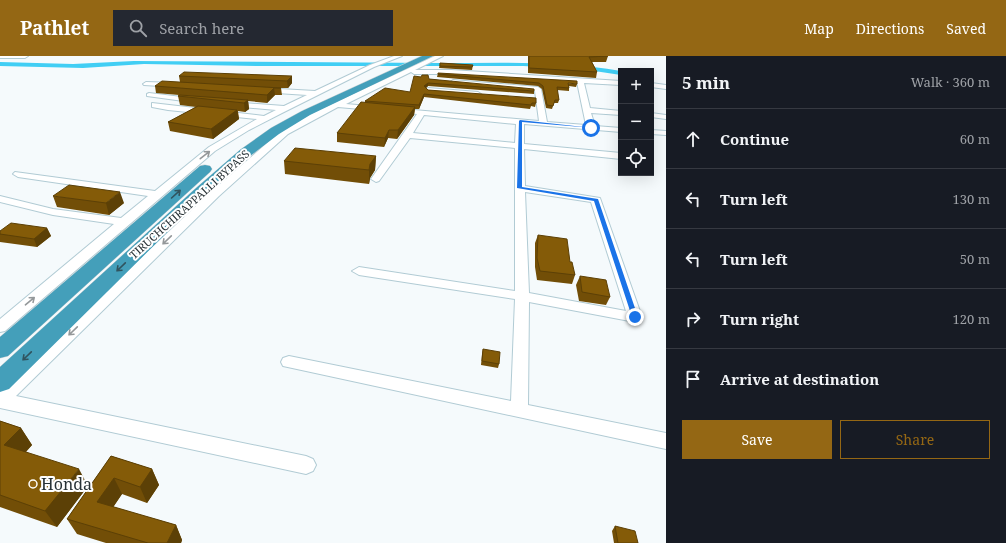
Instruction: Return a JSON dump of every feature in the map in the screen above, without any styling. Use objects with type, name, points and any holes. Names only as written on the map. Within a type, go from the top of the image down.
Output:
[{"type":"highway","name":"TIRUCHCHIRAPPALLI BYPASS","points":[[0,350],[226,152],[289,112],[400,63],[430,58]]},
{"type":"highway","name":"TIRUCHCHIRAPPALLI BYPASS","points":[[0,394],[200,192],[244,152],[275,131],[306,113],[400,63]]},
{"type":"street","points":[[0,56],[25,56]]},
{"type":"street","points":[[0,327],[156,194],[212,149],[284,108],[372,66],[440,56]]},
{"type":"street","points":[[384,82],[400,63]]},
{"type":"street","points":[[0,394],[258,154],[285,132],[338,105],[384,82],[414,72],[618,83]]},
{"type":"street","points":[[434,72],[428,92],[483,94]]},
{"type":"street","points":[[580,80],[591,128]]},
{"type":"street","points":[[447,81],[536,88],[538,89],[537,98],[543,123]]},
{"type":"street","points":[[146,84],[185,86]]},
{"type":"street","points":[[654,86],[666,87]]},
{"type":"street","points":[[255,90],[317,93]]},
{"type":"street","points":[[149,95],[174,97],[171,99],[209,102]]},
{"type":"street","points":[[224,103],[284,108]]},
{"type":"street","points":[[155,105],[168,108],[265,118]]},
{"type":"street","points":[[338,105],[618,130]]},
{"type":"street","points":[[587,110],[618,113]]},
{"type":"street","points":[[376,179],[408,135],[422,112]]},
{"type":"street","points":[[654,116],[666,117]]},
{"type":"street","points":[[519,410],[521,296],[519,188],[520,121]]},
{"type":"street","points":[[654,132],[666,133]]},
{"type":"street","points":[[408,135],[618,156]]},
{"type":"street","points":[[18,174],[156,194]]},
{"type":"street","points":[[359,271],[521,296],[635,317],[596,200],[519,188]]},
{"type":"street","points":[[0,199],[53,212],[124,222]]},
{"type":"street","points":[[289,362],[666,441]]},
{"type":"street","points":[[0,394],[306,465]]},
{"type":"water","points":[[134,61],[528,63],[598,67],[618,70],[618,75],[581,69],[523,66],[257,66],[144,64],[83,68],[0,66],[0,62],[73,64]]},
{"type":"building","points":[[529,56],[608,56],[589,57],[597,72],[529,68]]},
{"type":"building","points":[[440,63],[473,65],[472,67],[440,66]]},
{"type":"building","points":[[184,72],[292,76],[287,81],[179,76]]},
{"type":"building","points":[[438,73],[577,81],[577,84],[568,83],[569,88],[557,87],[559,100],[555,100],[553,106],[547,105],[543,86],[539,83]]},
{"type":"building","points":[[422,75],[428,75],[429,79],[534,89],[534,91],[428,83],[424,86],[428,90],[536,98],[536,103],[532,103],[531,105],[424,94],[419,105],[365,101],[385,88],[410,92],[414,76],[421,77]]},
{"type":"building","points":[[162,81],[281,88],[274,88],[267,95],[155,86]]},
{"type":"building","points":[[178,96],[248,100],[244,103]]},
{"type":"building","points":[[361,102],[415,107],[398,130],[389,130],[385,138],[337,133]]},
{"type":"building","points":[[198,106],[237,110],[211,129],[168,122]]},
{"type":"building","points":[[295,148],[376,156],[370,164],[369,170],[284,161]]},
{"type":"building","points":[[69,185],[120,192],[106,203],[53,196]]},
{"type":"building","points":[[11,223],[47,228],[34,239],[0,234],[0,231]]},
{"type":"building","points":[[538,235],[567,239],[570,262],[572,262],[575,275],[540,271],[537,258]]},
{"type":"building","points":[[580,276],[606,280],[610,297],[582,292]]},
{"type":"building","points":[[483,349],[500,352],[499,364],[482,361]]},
{"type":"building","points":[[0,421],[21,428],[4,445],[79,469],[45,511],[0,495]]},
{"type":"building","points":[[111,456],[152,469],[140,487],[114,478],[97,502],[176,525],[167,543],[148,543],[67,519]]},
{"type":"building","points":[[615,526],[635,531],[638,543],[618,543]]},
{"type":"place","name":"Honda","points":[[33,484]]},
{"type":"route","points":[[591,128],[520,121],[519,188],[596,200],[635,317]]}]
